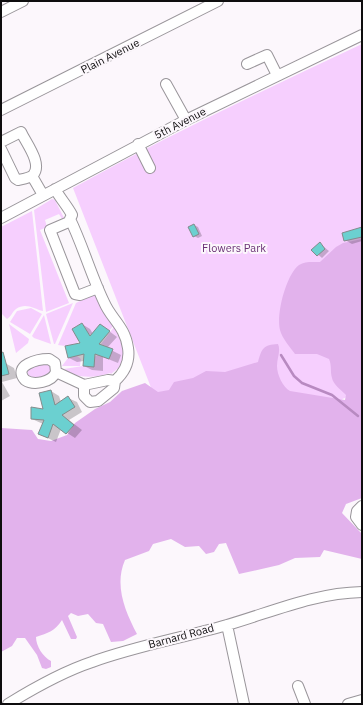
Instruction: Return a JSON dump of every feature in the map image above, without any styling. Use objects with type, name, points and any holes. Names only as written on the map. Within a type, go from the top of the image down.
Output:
[{"type":"street","points":[[1,12],[23,1]]},
{"type":"street","name":"Plain Avenue","points":[[1,110],[218,1]]},
{"type":"street","name":"5th Avenue","points":[[1,218],[138,144],[277,75],[362,35]]},
{"type":"street","points":[[247,64],[267,55],[277,75]]},
{"type":"street","points":[[166,84],[186,120]]},
{"type":"street","points":[[1,142],[21,132],[37,163],[37,169],[32,176],[18,180],[15,178],[1,150]]},
{"type":"street","points":[[138,144],[150,168]]},
{"type":"street","points":[[32,176],[43,195]]},
{"type":"street","points":[[55,189],[65,206],[64,211],[67,217],[71,220],[107,309],[119,323],[128,343],[126,367],[115,381],[114,388],[95,402],[90,402],[84,396],[84,385]]},
{"type":"street","points":[[71,220],[50,230],[77,295],[98,288]]},
{"type":"street","points":[[56,372],[84,385],[108,380],[115,381]]},
{"type":"street","points":[[362,506],[357,511],[356,517],[362,525]]},
{"type":"street","name":"Barnard Road","points":[[8,704],[49,681],[90,662],[157,642],[227,624],[294,603],[334,594],[362,592]]},
{"type":"street","points":[[227,624],[244,704]]},
{"type":"street","points":[[298,686],[305,704]]},
{"type":"street","points":[[348,704],[362,700]]},
{"type":"green space","name":"Flowers Park","points":[[362,44],[362,390],[184,472],[73,188],[252,96]]},
{"type":"green space","points":[[52,199],[55,200],[64,218],[62,219],[59,214],[45,220],[47,227],[40,230],[69,303],[46,312],[34,210]]},
{"type":"green space","points":[[32,211],[43,311],[23,306],[16,309],[7,319],[1,313],[1,227]]},
{"type":"green space","points":[[94,294],[115,324],[109,331],[100,324],[93,334],[88,334],[82,323],[72,329],[79,339],[77,344],[65,346],[58,345],[76,303]]},
{"type":"green space","points":[[73,303],[55,344],[54,344],[46,314]]},
{"type":"green space","points":[[31,308],[42,314],[30,334],[10,322],[17,311]]},
{"type":"green space","points":[[44,315],[51,344],[32,336]]},
{"type":"green space","points":[[9,324],[29,339],[28,343],[16,353]]},
{"type":"green space","points":[[114,327],[120,332],[125,357],[121,366],[111,374],[92,377],[74,375],[64,369],[83,366],[94,367],[94,357],[98,355],[109,359],[113,349],[101,344]]},
{"type":"green space","points":[[77,356],[81,359],[80,366],[62,366],[68,358]]},
{"type":"green space","points":[[46,363],[53,368],[50,375],[34,379],[28,377],[27,372],[30,368]]},
{"type":"shaded area","points":[[362,239],[362,498],[346,504],[342,513],[362,534],[362,559],[324,550],[320,557],[295,558],[279,565],[239,574],[226,543],[219,544],[214,552],[206,554],[199,546],[185,547],[171,539],[153,544],[149,551],[125,560],[121,579],[122,598],[137,634],[123,641],[111,642],[103,624],[96,623],[88,614],[78,616],[71,613],[68,616],[77,637],[76,639],[71,639],[62,620],[57,627],[51,631],[36,637],[40,651],[51,661],[51,667],[46,669],[42,668],[37,655],[25,638],[17,638],[12,646],[1,652],[1,428],[32,430],[38,439],[51,441],[67,435],[75,423],[95,409],[110,402],[122,391],[145,383],[158,392],[169,390],[174,382],[193,378],[206,371],[225,372],[258,362],[262,350],[266,346],[278,344],[277,369],[281,380],[287,389],[290,391],[345,400],[346,395],[334,382],[331,375],[329,359],[317,354],[295,354],[281,333],[279,314],[286,286],[294,270],[299,265],[306,262],[320,262],[336,247],[343,243]]},
{"type":"building","points":[[194,224],[199,234],[193,237],[188,227]]},
{"type":"building","points":[[362,227],[362,237],[344,241],[342,233]]},
{"type":"building","points":[[320,242],[325,249],[317,256],[311,250]]},
{"type":"building","points":[[82,323],[90,336],[100,324],[110,331],[99,344],[113,349],[109,359],[95,354],[94,367],[83,366],[84,354],[68,358],[65,346],[80,343],[72,329]]},
{"type":"building","points":[[3,352],[9,374],[1,376],[1,353]]},
{"type":"building","points":[[51,390],[55,405],[68,396],[75,407],[62,415],[74,425],[66,434],[53,424],[48,438],[38,434],[44,420],[31,419],[31,407],[43,409],[39,393]]},
{"type":"waterway","points":[[281,355],[294,376],[302,383],[332,395],[358,416]]}]
